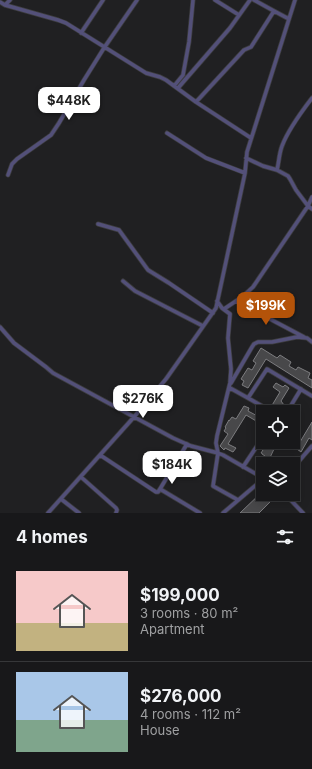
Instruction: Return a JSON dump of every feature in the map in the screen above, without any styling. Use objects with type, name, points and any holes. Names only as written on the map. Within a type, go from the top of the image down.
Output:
[{"type":"street","points":[[5,5],[10,0]]},
{"type":"street","points":[[81,33],[103,0]]},
{"type":"street","points":[[8,174],[12,164],[17,159],[51,135],[104,48],[136,0]]},
{"type":"street","points":[[176,87],[183,75],[189,42],[193,0]]},
{"type":"street","points":[[215,0],[239,15]]},
{"type":"street","points":[[176,87],[230,28],[250,0]]},
{"type":"street","points":[[254,0],[289,19]]},
{"type":"street","points":[[48,513],[134,417],[170,374],[216,308],[245,173],[247,152],[295,0]]},
{"type":"street","points":[[0,2],[5,5],[58,20],[66,24],[146,73],[160,77],[251,138]]},
{"type":"street","points":[[196,102],[244,50],[251,47],[274,11]]},
{"type":"street","points":[[277,170],[284,140],[312,98]]},
{"type":"street","points":[[167,133],[206,158],[245,173]]},
{"type":"street","points":[[246,158],[263,166],[277,170],[290,178],[296,190],[312,209]]},
{"type":"street","points":[[216,308],[223,308],[236,301],[253,287],[308,206],[312,197]]},
{"type":"street","points":[[98,224],[119,230],[148,270],[213,313]]},
{"type":"street","points":[[123,281],[135,291],[204,326]]},
{"type":"street","points":[[217,301],[229,312],[228,338],[231,369],[230,386],[217,436],[216,443],[218,453],[213,486],[238,500]]},
{"type":"street","points":[[236,301],[312,342]]},
{"type":"street","points":[[0,327],[14,343],[46,366],[53,373],[173,438],[223,455],[256,475]]},
{"type":"street","points":[[230,386],[252,347],[256,343],[304,337]]},
{"type":"street","points":[[248,398],[267,368],[312,396]]},
{"type":"street","points":[[230,386],[260,405]]},
{"type":"street","points":[[291,405],[301,389]]},
{"type":"street","points":[[100,455],[158,492],[187,444]]},
{"type":"street","points":[[300,460],[312,446]]},
{"type":"street","points":[[243,467],[256,448]]},
{"type":"street","points":[[81,477],[116,508],[116,513]]},
{"type":"street","points":[[223,513],[256,485]]},
{"type":"street","points":[[160,489],[200,513]]},
{"type":"street","points":[[61,499],[79,513]]},
{"type":"street","points":[[292,501],[303,513]]},
{"type":"building","points":[[261,348],[277,358],[280,355],[291,362],[289,366],[296,370],[298,367],[310,373],[308,378],[312,380],[312,388],[266,359],[248,388],[242,385],[244,381],[241,379],[248,368],[252,370],[256,363],[253,361]]},
{"type":"building","points":[[276,383],[283,387],[285,385],[289,388],[281,401],[284,405],[272,405],[280,392],[273,387]]},
{"type":"building","points":[[244,406],[249,408],[248,411],[256,415],[256,421],[246,415],[228,444],[236,448],[233,452],[225,448],[224,450],[220,446],[228,434],[224,431],[226,428],[225,427],[232,417],[236,419]]},
{"type":"building","points":[[312,422],[312,440],[309,438],[301,452],[297,449],[300,449],[300,442]]},
{"type":"building","points":[[274,449],[270,457],[264,457],[261,453],[262,450]]},
{"type":"building","points":[[256,498],[256,501],[271,501],[259,513],[240,513]]}]
